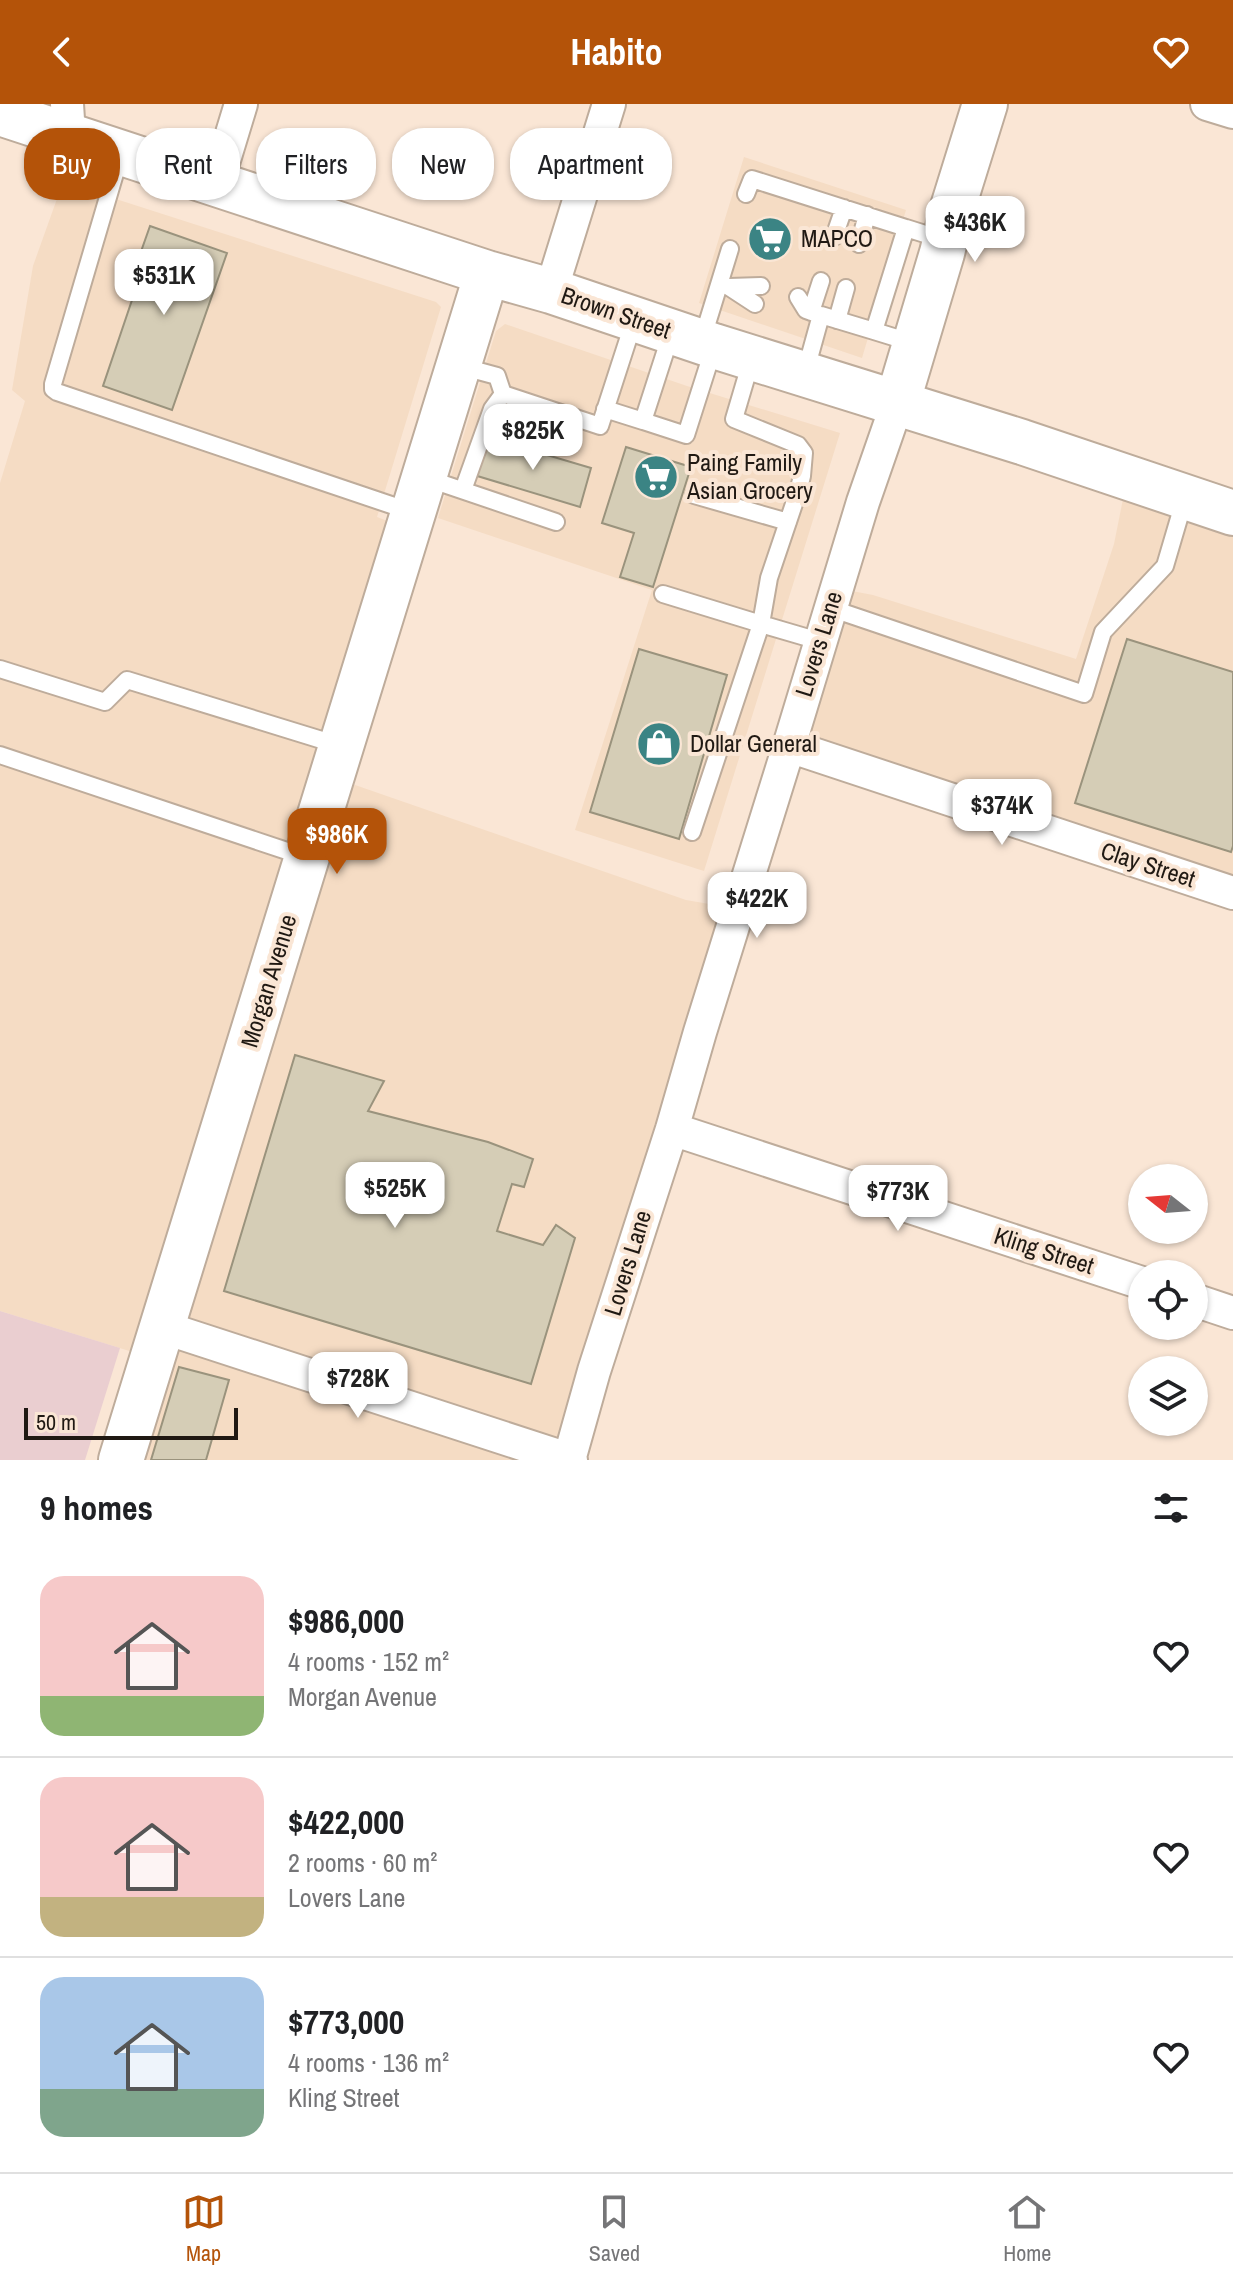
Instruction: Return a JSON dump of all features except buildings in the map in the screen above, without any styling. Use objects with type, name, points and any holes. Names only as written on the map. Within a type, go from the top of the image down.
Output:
[{"type":"street","points":[[234,128],[241,104]]},
{"type":"street","points":[[551,291],[609,104]]},
{"type":"street","name":"Lovers Lane","points":[[570,1460],[819,641],[897,404],[895,337],[926,234],[953,207],[985,104]]},
{"type":"street","points":[[1207,104],[1233,112]]},
{"type":"street","name":"Brown Street","points":[[0,113],[68,119],[122,152],[136,157]]},
{"type":"street","name":"Brown Street","points":[[240,191],[1233,513]]},
{"type":"street","name":"Morgan Avenue","points":[[121,1460],[341,746],[434,493],[459,366],[487,273]]},
{"type":"street","name":"Clay Street","points":[[789,746],[1233,893]]},
{"type":"street","name":"Kling Street","points":[[672,1129],[1128,1278]]},
{"type":"street","points":[[1208,1305],[1233,1313]]},
{"type":"street","points":[[162,1327],[570,1460]]},
{"type":"lane","points":[[122,152],[53,389],[106,409],[556,522]]},
{"type":"lane","points":[[746,194],[752,179],[926,234]]},
{"type":"lane","points":[[834,237],[844,208]]},
{"type":"lane","points":[[859,244],[867,215]]},
{"type":"lane","points":[[643,421],[695,339],[724,286],[730,249]]},
{"type":"lane","points":[[804,374],[811,312],[821,281]]},
{"type":"lane","points":[[724,286],[761,286]]},
{"type":"lane","points":[[724,286],[755,304]]},
{"type":"lane","points":[[811,312],[846,288]]},
{"type":"lane","points":[[811,312],[895,337]]},
{"type":"lane","points":[[503,394],[600,426],[605,409],[695,339]]},
{"type":"lane","points":[[605,409],[686,435],[695,339]]},
{"type":"lane","points":[[692,832],[761,624],[769,578],[798,492],[805,461],[798,445],[788,439],[734,419],[695,339]]},
{"type":"lane","points":[[459,366],[497,376],[503,394]]},
{"type":"lane","points":[[434,493],[503,394]]},
{"type":"lane","points":[[694,495],[788,522]]},
{"type":"lane","points":[[830,608],[1084,694],[1103,632],[1165,566],[1186,498]]},
{"type":"lane","points":[[663,594],[819,641]]},
{"type":"lane","points":[[0,669],[105,702],[127,680],[341,746]]},
{"type":"lane","points":[[0,755],[307,858]]},
{"type":"shaded area","points":[[744,157],[906,210],[862,358],[699,303]]},
{"type":"shaded area","points":[[57,200],[119,200],[436,302],[441,307],[377,517],[408,529],[332,777],[686,900],[738,909],[569,1460],[121,1460],[152,1358],[0,1311],[0,483],[25,401],[12,390],[33,266]]},
{"type":"shaded area","points":[[505,324],[687,386],[840,433],[704,871],[575,830],[652,590],[438,518],[496,331]]},
{"type":"shaded area","points":[[1127,479],[1233,513],[1233,893],[789,746],[836,588],[873,595],[1076,659],[1114,544]]},
{"type":"shaded area","points":[[0,1311],[120,1348],[85,1460],[0,1460]]},
{"type":"place","name":"MAPCO","points":[[770,239]]},
{"type":"place","name":"Paing Family Asian Grocery","points":[[656,477]]},
{"type":"place","name":"Dollar General","points":[[659,744]]}]
